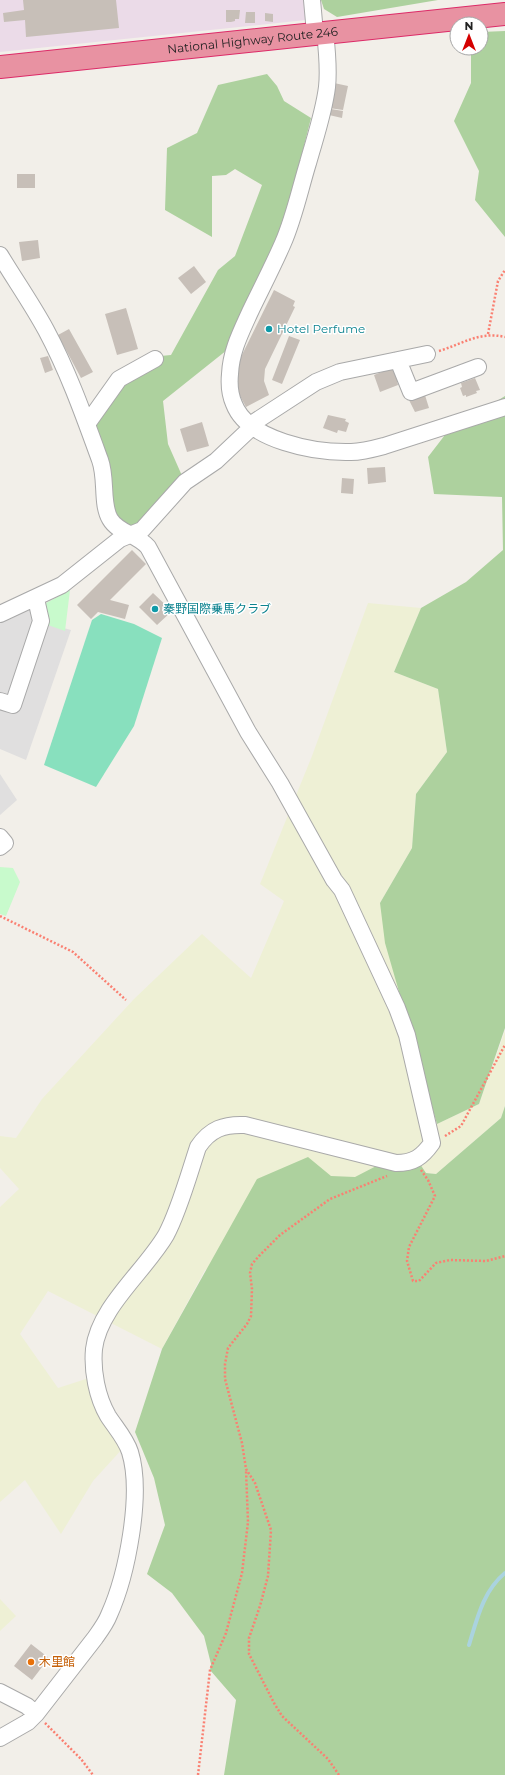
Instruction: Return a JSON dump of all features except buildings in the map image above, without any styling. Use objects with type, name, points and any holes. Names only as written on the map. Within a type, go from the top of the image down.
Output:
[{"type":"highway","name":"National Highway Route 246","points":[[0,66],[505,14]]},
{"type":"street","points":[[312,0],[328,66],[327,86],[323,109],[284,242],[234,345],[230,375],[231,393],[234,404],[239,413],[251,426],[282,441],[299,446],[336,452],[367,451],[505,407]]},
{"type":"street","points":[[0,255],[46,330],[72,386],[105,476],[105,498],[109,518],[114,526],[141,539],[148,547],[248,732],[280,782],[334,880],[342,890],[405,1028],[416,1069],[432,1143],[428,1150],[411,1162],[396,1163],[245,1125],[223,1126],[215,1129],[204,1138],[198,1147],[166,1234],[157,1249],[109,1312],[97,1334],[94,1360],[97,1389],[107,1414],[130,1452],[133,1470],[134,1506],[129,1541],[123,1571],[113,1606],[104,1625],[36,1714],[28,1722],[0,1738]]},
{"type":"street","points":[[0,614],[36,599],[62,585],[120,538],[142,530],[185,482],[216,461],[251,426],[316,382],[340,372],[427,354]]},
{"type":"street","points":[[87,424],[119,379],[155,359]]},
{"type":"street","points":[[398,360],[411,392],[478,367]]},
{"type":"street","points":[[0,701],[13,705],[41,621],[36,599]]},
{"type":"street","points":[[0,837],[5,843],[0,847]]},
{"type":"street","points":[[0,1692],[27,1706],[36,1714]]},
{"type":"path","points":[[488,334],[498,281],[505,270]]},
{"type":"path","points":[[427,354],[488,334],[505,337]]},
{"type":"path","points":[[0,916],[73,952],[126,1000]]},
{"type":"path","points":[[432,1143],[461,1126],[505,1045]]},
{"type":"path","points":[[198,1775],[210,1670],[226,1633],[242,1573],[248,1522],[246,1470],[242,1443],[225,1379],[225,1364],[228,1348],[247,1324],[251,1316],[252,1289],[250,1273],[252,1264],[280,1235],[330,1198],[373,1182],[411,1162],[428,1180],[434,1196],[408,1247],[407,1261],[413,1281],[419,1282],[436,1263],[450,1260],[486,1261],[505,1256]]},
{"type":"path","points":[[246,1470],[255,1483],[271,1530],[268,1576],[249,1638],[249,1654],[282,1716],[328,1760],[339,1775]]},
{"type":"path","points":[[36,1714],[93,1775]]},
{"type":"shaded area","points":[[0,0],[307,0],[306,20],[0,52]]},
{"type":"shaded area","points":[[28,607],[33,609],[45,623],[71,630],[26,760],[0,749],[0,618]]},
{"type":"shaded area","points":[[0,774],[17,800],[0,815]]},
{"type":"green space","points":[[321,0],[438,0],[337,17],[324,9]]},
{"type":"green space","points":[[505,31],[505,237],[475,200],[479,171],[454,121],[471,83],[471,56],[489,56],[489,32]]},
{"type":"green space","points":[[267,74],[277,86],[284,101],[311,118],[287,214],[227,350],[163,401],[168,444],[183,478],[134,526],[121,524],[115,516],[93,425],[118,376],[150,357],[171,355],[218,270],[235,256],[262,185],[235,169],[226,175],[212,176],[212,237],[165,210],[167,148],[197,133],[218,85]]},
{"type":"green space","points":[[505,396],[505,1028],[479,1104],[437,1124],[385,943],[380,903],[412,848],[416,794],[447,752],[438,689],[394,672],[421,608],[466,582],[503,550],[502,497],[434,494],[428,457],[448,431]]},
{"type":"green space","points":[[70,590],[65,631],[45,624],[46,603]]},
{"type":"green space","points":[[368,603],[421,608],[394,672],[438,689],[447,752],[416,794],[412,848],[380,903],[437,1124],[479,1104],[505,1031],[505,1106],[501,1118],[436,1174],[426,1173],[205,1270],[162,1349],[48,1291],[20,1334],[58,1388],[89,1378],[124,1447],[93,1481],[61,1534],[25,1480],[0,1502],[0,1207],[19,1189],[0,1168],[0,1136],[16,1138],[42,1099],[134,999],[202,934],[251,978],[284,901],[260,884],[312,756]]},
{"type":"green space","points":[[101,614],[134,624],[162,638],[134,726],[96,787],[44,765],[92,620]]},
{"type":"green space","points":[[0,867],[13,868],[20,882],[6,916],[0,914]]},
{"type":"green space","points":[[505,1106],[505,1775],[224,1775],[236,1700],[210,1670],[211,1664],[204,1636],[172,1593],[147,1574],[165,1525],[154,1478],[135,1432],[162,1349],[257,1179],[308,1157],[331,1176],[355,1177],[386,1161],[416,1158],[426,1173],[436,1174],[501,1118]]},
{"type":"green space","points":[[0,1599],[16,1616],[0,1631]]},
{"type":"waterway","points":[[469,1645],[486,1597],[497,1580],[505,1573]]},
{"type":"place","name":"Hotel Perfume","points":[[269,329]]},
{"type":"place","name":"秦野国際乗馬クラブ","points":[[155,609]]},
{"type":"place","name":"木里館","points":[[31,1662]]}]
